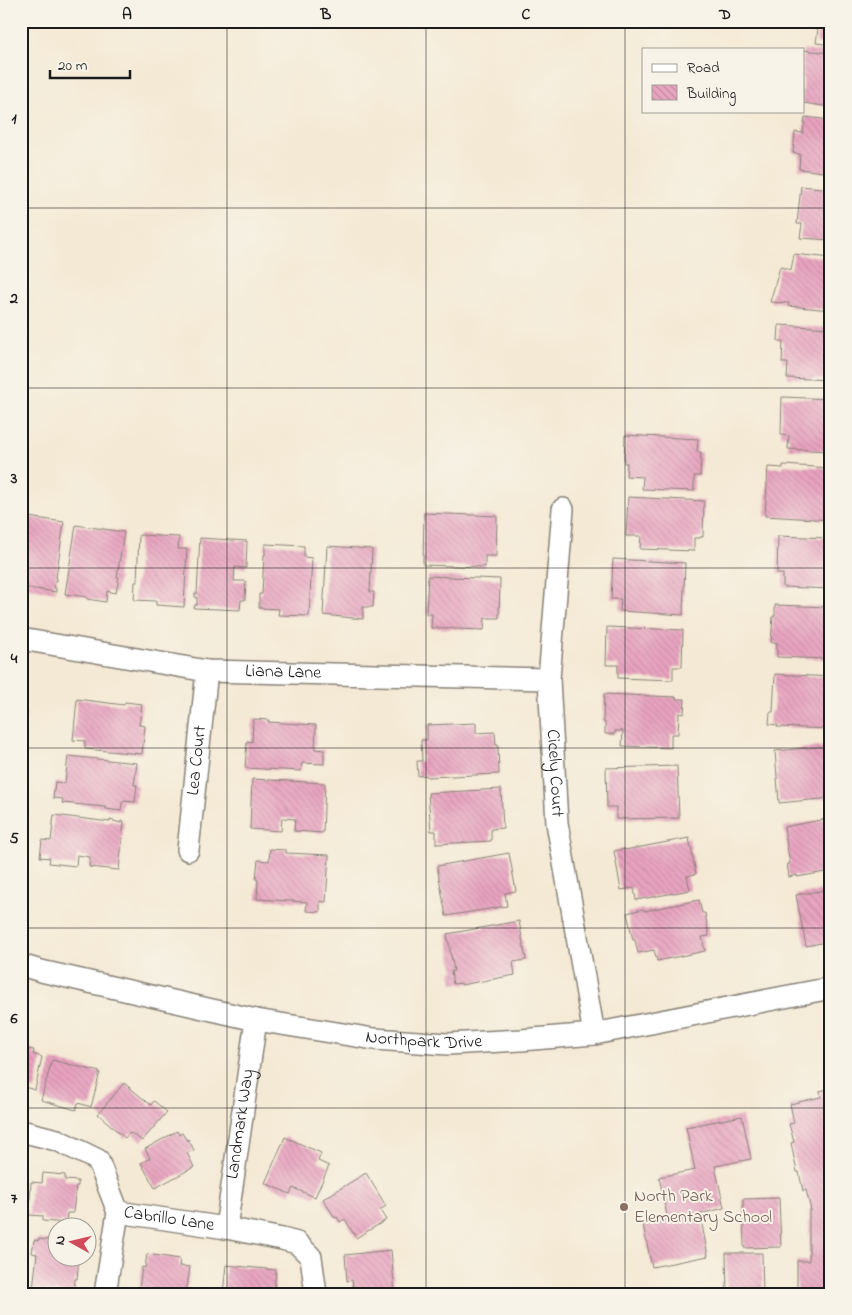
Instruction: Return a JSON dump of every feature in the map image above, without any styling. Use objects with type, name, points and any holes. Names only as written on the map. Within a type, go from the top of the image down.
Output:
[{"type":"street","name":"Cicely Court","points":[[563,509],[549,679],[557,823],[594,1034]]},
{"type":"street","name":"Liana Lane","points":[[21,639],[206,672],[549,679]]},
{"type":"street","name":"Lea Court","points":[[188,850],[206,672]]},
{"type":"street","name":"Northpark Drive","points":[[21,965],[40,971],[256,1020],[374,1038],[448,1044],[594,1034],[831,988]]},
{"type":"street","name":"Landmark Way","points":[[226,1228],[256,1020]]},
{"type":"street","name":"Cabrillo Lane","points":[[21,1131],[57,1140],[98,1160],[118,1212],[226,1228],[297,1243],[311,1258],[316,1294]]},
{"type":"street","points":[[105,1294],[118,1212]]},
{"type":"building","points":[[812,21],[831,21],[831,45],[816,43],[818,29],[811,28]]},
{"type":"building","points":[[804,50],[831,53],[831,107],[804,103]]},
{"type":"building","points":[[805,117],[831,120],[831,173],[799,169],[800,154],[793,153],[795,132],[803,133]]},
{"type":"building","points":[[801,186],[831,189],[831,240],[800,238],[802,224],[797,224]]},
{"type":"building","points":[[794,254],[831,258],[831,310],[788,306],[789,303],[770,302],[780,267],[791,270]]},
{"type":"building","points":[[779,325],[831,328],[831,380],[787,378],[788,363],[782,363],[783,341],[778,341]]},
{"type":"building","points":[[782,397],[831,399],[831,451],[788,449],[789,436],[781,435]]},
{"type":"building","points":[[625,435],[698,439],[697,452],[701,452],[700,476],[694,476],[694,491],[642,489],[643,477],[626,476],[627,463],[624,463]]},
{"type":"building","points":[[783,465],[831,468],[831,520],[765,516],[768,467],[783,468]]},
{"type":"building","points":[[628,497],[704,501],[703,537],[694,538],[694,551],[640,549],[641,536],[626,536]]},
{"type":"building","points":[[424,513],[497,516],[496,556],[485,556],[485,567],[423,565]]},
{"type":"building","points":[[21,516],[64,522],[57,581],[55,581],[54,588],[56,588],[56,592],[21,587]]},
{"type":"building","points":[[76,525],[124,532],[116,593],[107,591],[106,602],[65,594]]},
{"type":"building","points":[[139,535],[179,537],[178,549],[187,549],[184,607],[156,605],[156,601],[134,600],[135,582],[137,582]]},
{"type":"building","points":[[778,536],[831,538],[831,589],[783,587],[783,574],[777,574]]},
{"type":"building","points":[[200,538],[247,541],[246,568],[235,567],[234,581],[246,581],[245,600],[241,600],[240,610],[194,608],[197,605],[195,593],[197,594]]},
{"type":"building","points":[[265,544],[304,546],[304,557],[312,558],[309,616],[278,615],[279,609],[259,608],[259,594],[262,594]]},
{"type":"building","points":[[327,546],[372,549],[370,592],[374,592],[373,607],[363,607],[363,619],[323,615]]},
{"type":"building","points":[[613,559],[685,563],[683,615],[620,611],[621,599],[611,599]]},
{"type":"building","points":[[428,576],[500,579],[499,618],[485,618],[484,630],[431,628],[432,614],[426,614]]},
{"type":"building","points":[[775,605],[831,607],[831,648],[828,648],[827,659],[777,657],[777,643],[771,643]]},
{"type":"building","points":[[607,627],[683,630],[682,667],[673,667],[673,680],[618,678],[618,665],[606,665]]},
{"type":"building","points":[[775,674],[831,677],[831,729],[777,727],[778,725],[769,724],[770,712],[773,712]]},
{"type":"building","points":[[604,694],[685,699],[684,714],[679,713],[678,734],[671,734],[671,748],[622,746],[623,731],[615,731],[615,734],[605,734],[605,722],[603,722]]},
{"type":"building","points":[[77,699],[124,705],[125,702],[142,704],[139,725],[145,726],[142,754],[85,749],[85,741],[73,740]]},
{"type":"building","points":[[21,712],[26,713],[22,732],[21,732]]},
{"type":"building","points":[[253,719],[269,720],[268,722],[316,725],[315,749],[324,750],[324,764],[302,763],[301,771],[245,768],[247,741],[252,742]]},
{"type":"building","points":[[476,723],[476,733],[495,732],[496,745],[498,745],[499,774],[418,776],[417,761],[422,761],[421,740],[427,740],[427,725]]},
{"type":"building","points":[[831,746],[831,798],[779,803],[775,751]]},
{"type":"building","points":[[68,756],[137,763],[134,785],[137,785],[135,802],[124,801],[121,811],[106,809],[105,807],[62,803],[63,799],[53,798],[55,782],[65,783]]},
{"type":"building","points":[[677,766],[679,818],[616,819],[616,807],[607,807],[606,768]]},
{"type":"building","points":[[252,779],[325,783],[323,833],[294,831],[295,819],[282,818],[281,831],[250,829]]},
{"type":"building","points":[[501,789],[503,828],[491,829],[491,841],[436,844],[436,831],[431,831],[428,793]]},
{"type":"building","points":[[54,815],[110,822],[110,820],[121,823],[121,821],[124,821],[119,870],[89,867],[90,857],[77,855],[76,866],[49,863],[50,858],[40,857],[42,840],[51,841]]},
{"type":"building","points":[[831,818],[831,871],[789,877],[787,864],[790,864],[784,827]]},
{"type":"building","points":[[689,838],[696,874],[687,876],[690,890],[636,900],[634,888],[621,890],[614,851]]},
{"type":"building","points":[[270,849],[286,850],[286,853],[329,855],[326,902],[320,901],[320,912],[306,911],[307,902],[257,899],[258,880],[256,879],[258,860],[269,861]]},
{"type":"building","points":[[509,853],[516,891],[505,893],[507,906],[446,916],[437,866]]},
{"type":"building","points":[[831,889],[831,941],[806,946],[796,895]]},
{"type":"building","points":[[699,900],[702,913],[705,913],[709,936],[702,937],[705,951],[657,961],[654,950],[638,953],[627,913]]},
{"type":"building","points":[[519,921],[526,960],[513,962],[515,975],[461,985],[461,983],[453,984],[451,971],[454,971],[447,934]]},
{"type":"building","points":[[21,1048],[34,1050],[33,1054],[42,1057],[35,1090],[24,1087],[22,1094]]},
{"type":"building","points":[[52,1060],[100,1072],[91,1107],[78,1103],[76,1110],[41,1100]]},
{"type":"building","points":[[124,1083],[151,1105],[154,1101],[167,1112],[142,1141],[131,1133],[125,1138],[98,1114]]},
{"type":"building","points":[[831,1088],[831,1294],[811,1294],[811,1292],[797,1292],[797,1261],[809,1261],[809,1210],[811,1210],[806,1190],[803,1191],[799,1172],[797,1172],[791,1143],[794,1142],[789,1124],[794,1123],[790,1104],[821,1097],[820,1091]]},
{"type":"building","points":[[742,1116],[751,1159],[715,1166],[724,1208],[700,1214],[708,1256],[652,1267],[643,1225],[668,1220],[659,1177],[695,1170],[686,1127]]},
{"type":"building","points":[[177,1131],[179,1135],[182,1133],[187,1141],[188,1139],[194,1150],[187,1153],[194,1167],[155,1188],[141,1163],[150,1158],[145,1149]]},
{"type":"building","points":[[285,1137],[321,1153],[318,1161],[329,1166],[315,1197],[293,1188],[290,1194],[265,1183]]},
{"type":"building","points":[[43,1173],[65,1175],[65,1180],[78,1181],[73,1213],[67,1213],[66,1218],[48,1218],[48,1221],[43,1221],[43,1216],[29,1215],[31,1182],[42,1183]]},
{"type":"building","points":[[366,1173],[386,1206],[380,1210],[386,1220],[356,1238],[345,1219],[340,1222],[337,1217],[335,1218],[323,1199]]},
{"type":"building","points":[[779,1198],[781,1247],[744,1248],[743,1199]]},
{"type":"building","points":[[38,1239],[48,1240],[48,1268],[78,1268],[74,1294],[33,1289],[37,1254],[32,1253],[34,1240],[38,1241]]},
{"type":"building","points":[[391,1250],[395,1294],[354,1294],[352,1280],[347,1281],[345,1255]]},
{"type":"building","points":[[726,1253],[762,1253],[763,1294],[727,1294]]},
{"type":"building","points":[[147,1254],[180,1259],[179,1266],[190,1267],[186,1294],[148,1294],[148,1290],[139,1289],[142,1267],[145,1268]]},
{"type":"building","points":[[226,1265],[276,1270],[274,1292],[271,1292],[271,1294],[223,1294]]},
{"type":"place","name":"North Park Elementary School","points":[[624,1207]]}]
